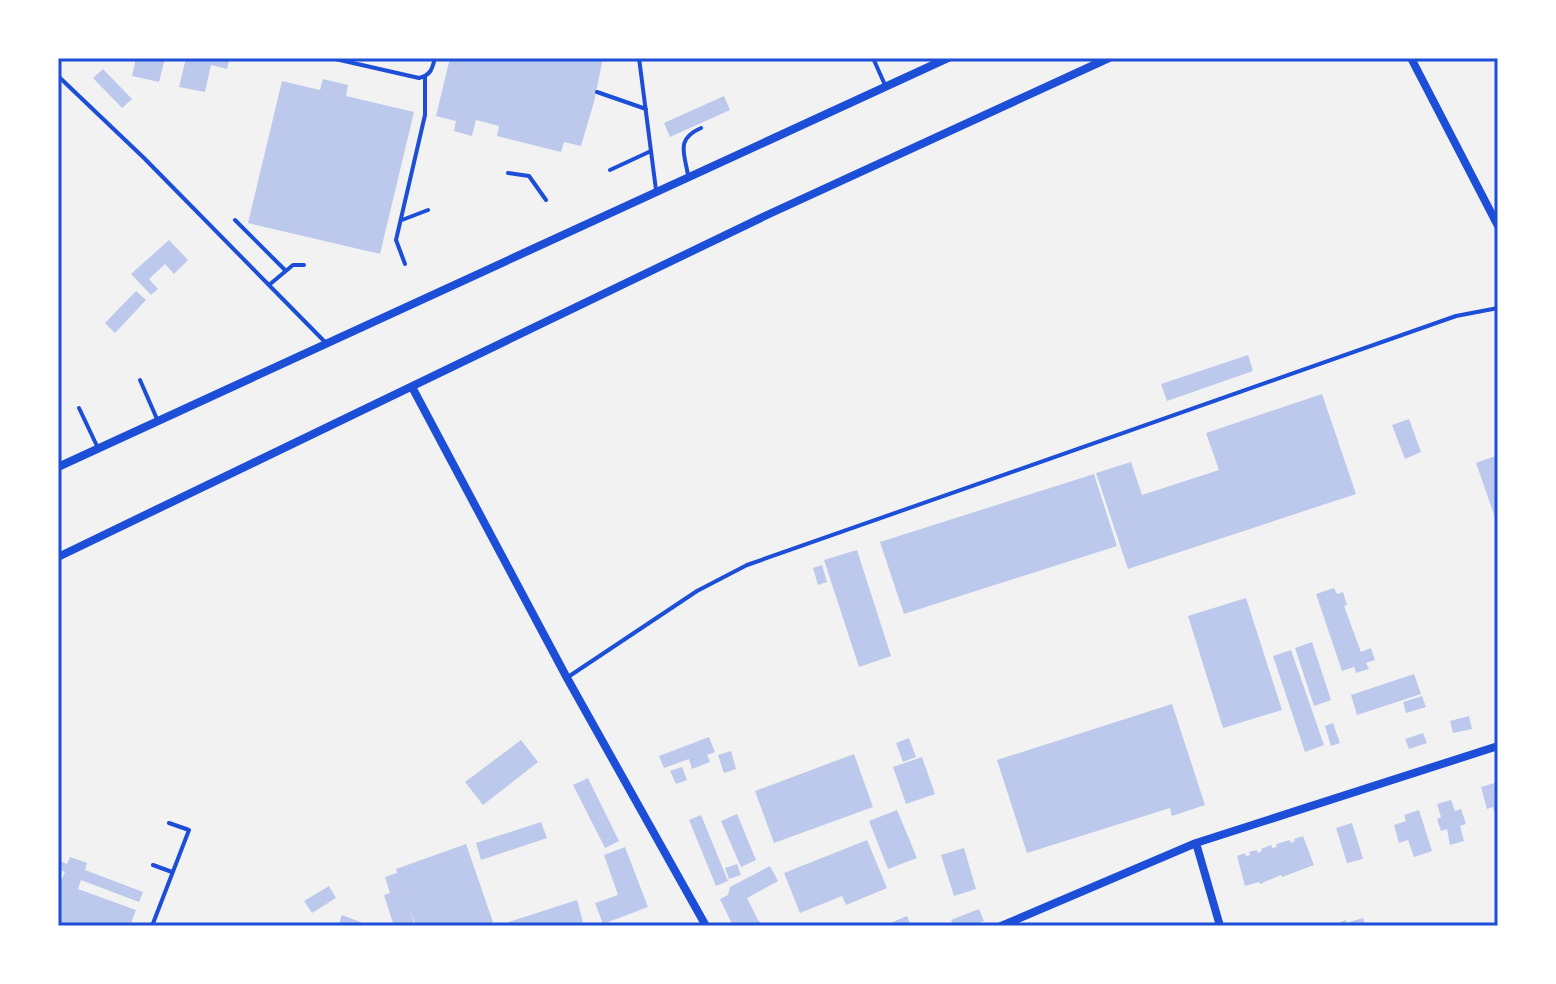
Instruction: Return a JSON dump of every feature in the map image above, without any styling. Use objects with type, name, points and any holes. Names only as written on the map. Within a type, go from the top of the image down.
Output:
[{"type":"street","points":[[58,467],[948,58]]},
{"type":"street","points":[[58,557],[767,215],[1109,58]]},
{"type":"street","points":[[1411,58],[1498,226]]},
{"type":"street","points":[[412,387],[567,678],[706,926]]},
{"type":"street","points":[[1001,926],[1196,843],[1498,746]]},
{"type":"street","points":[[1196,843],[1220,926]]},
{"type":"lane","points":[[331,58],[412,78],[425,76],[432,70],[435,58]]},
{"type":"lane","points":[[639,58],[656,193]]},
{"type":"lane","points":[[873,58],[886,87]]},
{"type":"lane","points":[[58,76],[144,158],[327,344]]},
{"type":"lane","points":[[405,264],[396,240],[425,115],[425,76]]},
{"type":"lane","points":[[597,92],[646,109]]},
{"type":"lane","points":[[689,177],[683,147],[690,133],[701,128]]},
{"type":"lane","points":[[610,170],[651,151]]},
{"type":"lane","points":[[508,173],[529,176],[546,200]]},
{"type":"lane","points":[[402,220],[428,210]]},
{"type":"lane","points":[[235,220],[285,270]]},
{"type":"lane","points":[[269,285],[285,270],[296,264],[304,265]]},
{"type":"lane","points":[[567,678],[697,591],[747,565],[1456,316],[1498,308]]},
{"type":"lane","points":[[140,380],[158,421]]},
{"type":"lane","points":[[79,408],[98,449]]},
{"type":"lane","points":[[152,926],[189,830],[169,823]]},
{"type":"lane","points":[[153,865],[172,872]]},
{"type":"building","points":[[136,58],[165,58],[159,82],[132,76]]},
{"type":"building","points":[[186,58],[230,58],[227,69],[211,65],[205,92],[179,87]]},
{"type":"building","points":[[450,58],[603,58],[581,146],[564,142],[561,152],[497,136],[499,126],[476,120],[472,136],[454,131],[456,121],[436,116]]},
{"type":"building","points":[[103,69],[132,99],[122,108],[93,78]]},
{"type":"building","points":[[323,79],[348,85],[346,96],[414,112],[380,254],[248,223],[282,81],[320,90]]},
{"type":"building","points":[[724,96],[730,110],[670,137],[664,123]]},
{"type":"building","points":[[169,240],[188,260],[174,274],[165,264],[149,279],[158,289],[151,295],[131,274]]},
{"type":"building","points":[[136,291],[146,300],[115,333],[105,323]]},
{"type":"building","points":[[1248,355],[1253,371],[1167,401],[1161,384]]},
{"type":"building","points":[[1322,394],[1356,494],[1128,569],[1096,473],[1131,462],[1142,495],[1219,470],[1206,433]]},
{"type":"building","points":[[1409,419],[1421,452],[1405,459],[1392,425]]},
{"type":"building","points":[[1498,455],[1498,526],[1476,463]]},
{"type":"building","points":[[1094,474],[1117,546],[904,614],[880,542]]},
{"type":"building","points":[[857,550],[891,656],[859,667],[824,560]]},
{"type":"building","points":[[822,565],[827,582],[818,585],[813,568]]},
{"type":"building","points":[[1334,588],[1337,594],[1343,592],[1347,605],[1344,606],[1361,652],[1371,648],[1375,660],[1366,663],[1369,669],[1356,673],[1354,667],[1342,671],[1316,594]]},
{"type":"building","points":[[1246,598],[1282,710],[1223,728],[1188,616]]},
{"type":"building","points":[[1312,642],[1331,700],[1314,706],[1295,648]]},
{"type":"building","points":[[1291,650],[1324,745],[1305,752],[1273,656]]},
{"type":"building","points":[[1414,674],[1421,694],[1357,715],[1351,695]]},
{"type":"building","points":[[1422,696],[1426,707],[1406,713],[1403,702]]},
{"type":"building","points":[[1172,704],[1205,805],[1172,816],[1170,808],[1027,853],[997,760]]},
{"type":"building","points":[[1469,716],[1472,729],[1453,733],[1450,721]]},
{"type":"building","points":[[1333,723],[1340,743],[1331,746],[1325,726]]},
{"type":"building","points":[[1423,733],[1427,743],[1409,749],[1405,739]]},
{"type":"building","points":[[709,737],[715,752],[707,755],[710,762],[692,769],[689,759],[664,768],[659,756]]},
{"type":"building","points":[[909,738],[916,757],[903,762],[896,743]]},
{"type":"building","points":[[521,740],[538,762],[483,805],[465,782]]},
{"type":"building","points":[[731,751],[736,769],[724,773],[718,755]]},
{"type":"building","points":[[854,754],[873,807],[774,843],[755,791]]},
{"type":"building","points":[[922,757],[935,794],[906,804],[893,767]]},
{"type":"building","points":[[682,767],[687,780],[676,784],[670,771]]},
{"type":"building","points":[[588,778],[619,841],[605,848],[573,785]]},
{"type":"building","points":[[1498,782],[1497,821],[1493,807],[1487,809],[1481,787]]},
{"type":"building","points":[[1451,800],[1455,811],[1461,809],[1466,824],[1460,826],[1464,841],[1450,845],[1447,829],[1441,831],[1437,819],[1441,817],[1437,804]]},
{"type":"building","points":[[897,810],[917,858],[888,869],[869,821]]},
{"type":"building","points":[[1419,810],[1432,851],[1414,857],[1408,840],[1399,843],[1394,825],[1406,821],[1404,815]]},
{"type":"building","points":[[737,814],[756,860],[741,867],[721,821]]},
{"type":"building","points":[[701,815],[728,881],[716,886],[689,820]]},
{"type":"building","points":[[541,822],[547,838],[481,860],[476,843]]},
{"type":"building","points":[[1352,823],[1363,859],[1347,863],[1336,828]]},
{"type":"building","points":[[1303,836],[1314,865],[1260,884],[1245,886],[1237,856],[1250,855],[1249,852],[1257,850],[1258,853],[1261,849],[1271,845],[1272,848],[1277,847],[1276,844],[1290,840],[1291,843]]},
{"type":"building","points":[[867,840],[887,888],[846,905],[842,896],[800,913],[784,873]]},
{"type":"building","points":[[466,844],[493,922],[482,926],[416,926],[410,910],[415,926],[394,926],[384,895],[390,893],[385,877],[397,873],[396,869]]},
{"type":"building","points":[[625,847],[648,907],[603,924],[595,903],[618,895],[604,855]]},
{"type":"building","points":[[964,848],[976,889],[954,896],[941,855]]},
{"type":"building","points":[[70,857],[87,863],[85,870],[143,892],[139,902],[81,880],[78,889],[136,910],[130,926],[58,926],[58,878],[62,879],[65,872],[58,869],[58,860],[67,864]]},
{"type":"building","points":[[737,864],[741,875],[729,879],[725,868]]},
{"type":"building","points":[[770,866],[778,881],[747,898],[764,926],[733,926],[720,899],[728,895],[730,887]]},
{"type":"building","points":[[329,886],[336,898],[312,913],[304,901]]},
{"type":"building","points":[[577,900],[583,922],[569,926],[496,926]]},
{"type":"building","points":[[979,909],[984,921],[971,926],[954,926],[951,920]]},
{"type":"building","points":[[342,915],[368,925],[377,926],[338,926]]},
{"type":"building","points":[[907,916],[911,926],[883,926]]},
{"type":"building","points":[[1363,918],[1366,926],[1329,926],[1346,920],[1346,923]]}]
